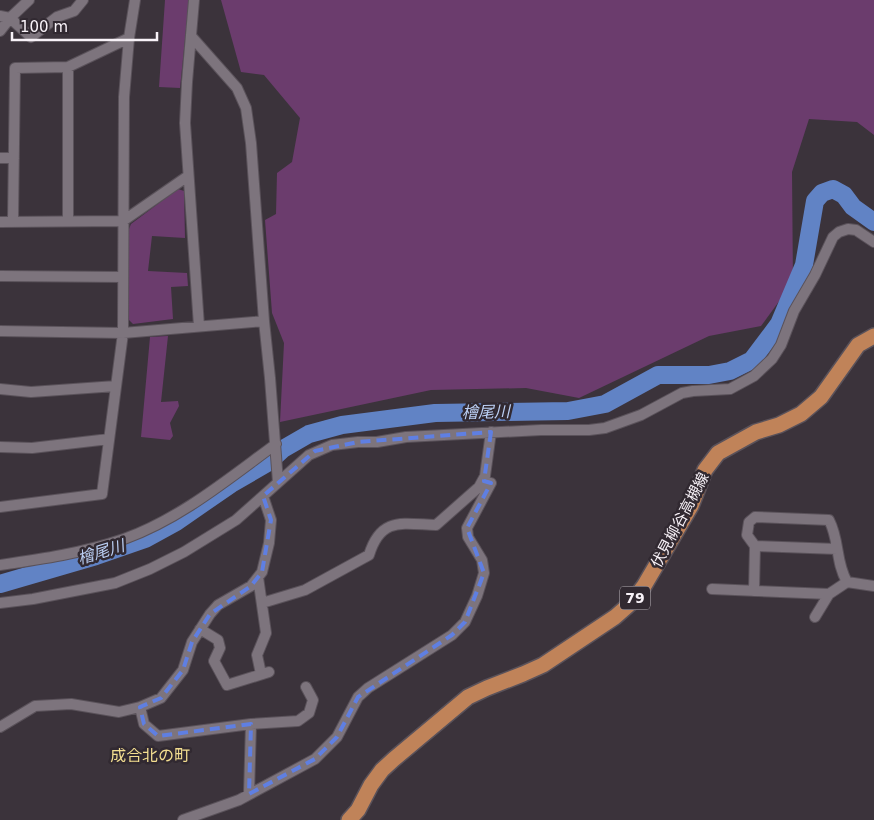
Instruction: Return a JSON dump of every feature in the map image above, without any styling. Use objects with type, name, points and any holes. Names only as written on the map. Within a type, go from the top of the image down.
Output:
[{"type":"main road","name":"伏見柳谷高槻線","points":[[349,820],[358,810],[371,785],[382,770],[468,697],[543,665],[616,617],[632,602],[644,586],[687,513],[705,470],[718,453],[756,432],[801,414],[821,397],[858,345],[874,336]]},
{"type":"street","points":[[0,30],[5,17],[29,0]]},
{"type":"street","points":[[0,507],[102,494],[123,333],[124,97],[129,38],[135,0]]},
{"type":"street","points":[[194,0],[185,123],[188,139],[188,176],[199,326]]},
{"type":"street","points":[[5,17],[31,37],[57,16],[74,11],[88,1]]},
{"type":"street","points":[[191,36],[237,88],[246,108],[278,482]]},
{"type":"street","points":[[13,221],[14,68],[68,67],[129,38]]},
{"type":"street","points":[[68,67],[68,221]]},
{"type":"street","points":[[0,158],[14,158]]},
{"type":"street","points":[[0,222],[123,221],[188,176]]},
{"type":"street","points":[[0,603],[34,599],[115,583],[150,570],[184,552],[236,520],[309,454],[332,445],[491,432],[604,428],[641,415],[682,393],[730,389],[754,376],[781,346],[794,312],[815,275],[833,237],[848,229],[856,230],[874,242]]},
{"type":"street","points":[[0,276],[123,277]]},
{"type":"street","points":[[0,332],[123,333],[264,321]]},
{"type":"street","points":[[0,389],[31,392],[116,386]]},
{"type":"street","points":[[262,603],[305,590],[369,555],[373,541],[382,530],[395,524],[436,525],[479,487],[485,476],[491,432]]},
{"type":"street","points":[[0,447],[32,448],[109,439]]},
{"type":"street","points":[[0,565],[79,553],[125,539],[171,518],[211,492],[276,444]]},
{"type":"street","points":[[182,820],[218,808],[249,794],[315,759],[338,737],[358,697],[368,688],[452,635],[465,622],[484,573],[482,560],[468,537],[467,528],[491,484],[482,480]]},
{"type":"street","points":[[0,727],[35,706],[71,704],[119,712],[140,707],[161,698],[183,670],[192,642],[210,614],[218,605],[251,586],[262,572],[269,543],[271,520],[263,496]]},
{"type":"street","points":[[754,591],[755,546],[747,535],[749,522],[755,517],[829,520],[835,530],[841,571],[847,582]]},
{"type":"street","points":[[755,546],[838,549]]},
{"type":"street","points":[[200,629],[218,640],[220,648],[214,661],[227,685],[265,673],[257,655],[266,633],[258,577]]},
{"type":"street","points":[[815,617],[829,594],[847,582],[874,586]]},
{"type":"street","points":[[712,589],[829,594]]},
{"type":"street","points":[[140,707],[144,724],[158,736],[251,724],[298,721],[308,713],[313,700],[306,687]]},
{"type":"street","points":[[249,794],[251,724]]},
{"type":"highlighted area","points":[[491,432],[484,481],[491,483],[467,528],[484,573],[465,622],[452,635],[358,697],[337,737],[315,759],[249,794],[251,724],[158,736],[144,724],[140,707],[161,698],[183,670],[192,642],[210,614],[251,586],[262,572],[271,520],[263,496],[315,451],[358,442]]},
{"type":"shaded area","points":[[165,0],[189,0],[180,88],[159,87]]},
{"type":"shaded area","points":[[221,0],[874,0],[874,135],[857,122],[809,119],[792,172],[793,282],[761,326],[709,336],[579,398],[526,388],[431,390],[280,422],[284,343],[272,313],[265,220],[276,214],[277,173],[292,162],[300,118],[264,75],[241,72]]},
{"type":"shaded area","points":[[178,189],[184,191],[185,238],[152,236],[148,271],[187,273],[188,286],[171,287],[173,319],[133,324],[129,320],[129,229],[131,224]]},
{"type":"shaded area","points":[[168,336],[161,402],[178,401],[179,406],[170,423],[173,436],[170,440],[141,437],[150,337]]},
{"type":"waterway","name":"檜尾川","points":[[0,584],[96,556],[145,539],[176,522],[231,484],[269,462],[283,449],[309,434],[342,425],[435,413],[568,411],[605,404],[658,375],[709,375],[730,371],[752,360],[779,324],[804,265],[815,201],[822,193],[833,189],[844,195],[853,207],[874,222]]},
{"type":"district","name":"成合北の町","points":[[150,755]]}]
